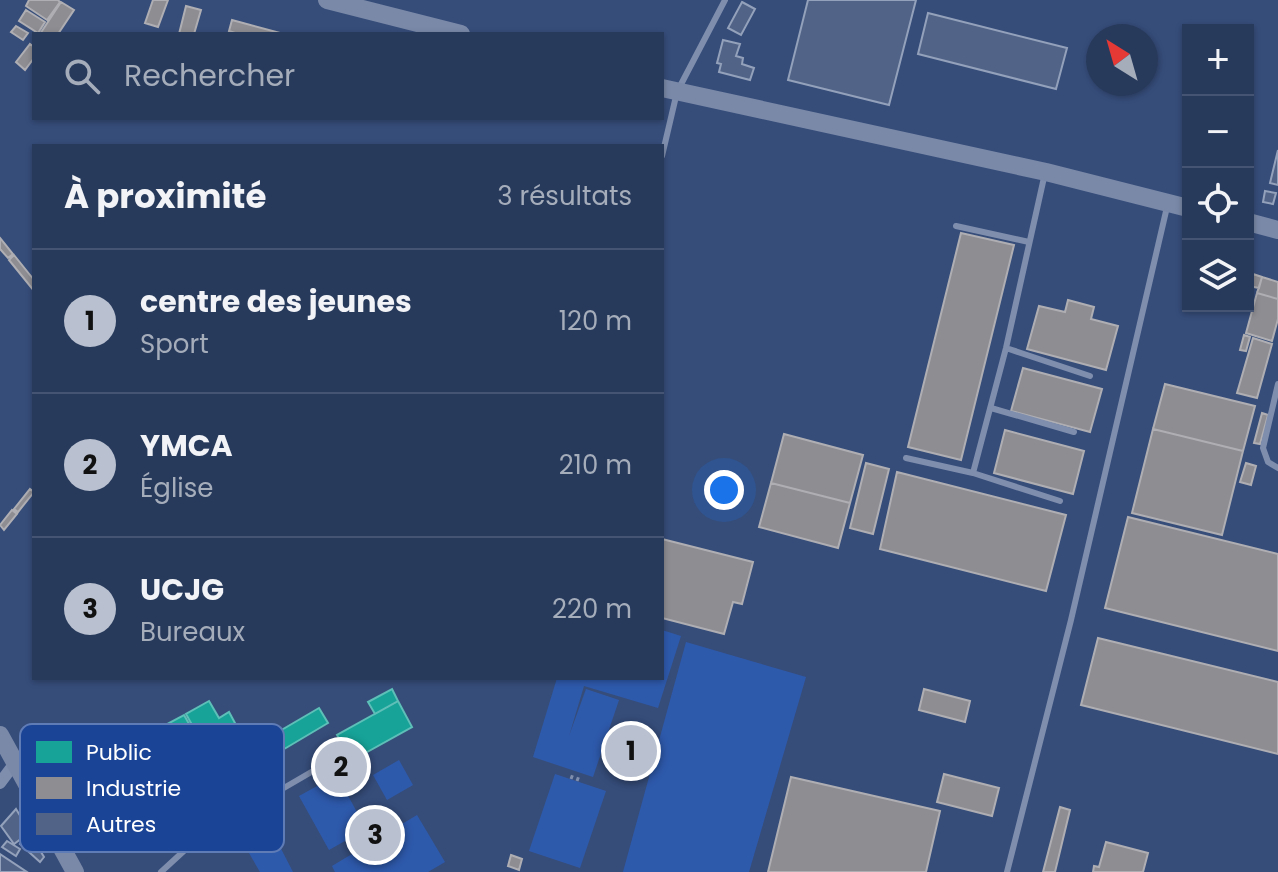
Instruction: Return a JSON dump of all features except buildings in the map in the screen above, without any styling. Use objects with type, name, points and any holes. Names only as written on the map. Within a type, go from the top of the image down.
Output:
[{"type":"main road","points":[[327,0],[364,4],[455,32]]},
{"type":"main road","points":[[669,90],[1046,172],[1182,207]]},
{"type":"main road","points":[[1254,224],[1278,230]]},
{"type":"main road","points":[[0,735],[20,772]]},
{"type":"main road","points":[[64,852],[75,872]]},
{"type":"street","points":[[0,783],[15,763]]},
{"type":"lane","points":[[663,144],[669,90],[725,0]]},
{"type":"lane","points":[[973,473],[1006,348],[1046,172]]},
{"type":"lane","points":[[1007,872],[1071,620],[1167,204]]},
{"type":"lane","points":[[956,226],[1029,242]]},
{"type":"lane","points":[[1006,348],[1090,376]]},
{"type":"lane","points":[[1278,384],[1263,448],[1268,462],[1278,468]]},
{"type":"lane","points":[[991,408],[1074,432]]},
{"type":"lane","points":[[906,458],[973,473],[1060,501]]},
{"type":"lane","points":[[284,789],[325,761]]},
{"type":"lane","points":[[161,872],[183,852]]},
{"type":"path","points":[[571,779],[574,771]]},
{"type":"path","points":[[577,781],[580,773]]},
{"type":"shaded area","points":[[664,631],[681,636],[658,708],[584,686],[569,736],[586,689],[619,700],[593,777],[533,757],[556,680],[664,680]]},
{"type":"shaded area","points":[[686,642],[806,677],[749,872],[623,872]]},
{"type":"shaded area","points":[[399,760],[413,785],[387,800],[373,775]]},
{"type":"shaded area","points":[[555,774],[606,791],[580,868],[529,851]]},
{"type":"shaded area","points":[[337,775],[366,829],[329,850],[299,796]]},
{"type":"shaded area","points":[[417,815],[445,862],[428,872],[335,872],[332,866]]},
{"type":"shaded area","points":[[283,852],[293,872],[260,872],[249,853]]},
{"type":"place","name":"centre des jeunes","points":[[631,751]]},
{"type":"place","name":"YMCA","points":[[341,767]]},
{"type":"place","name":"UCJG","points":[[375,835]]}]
